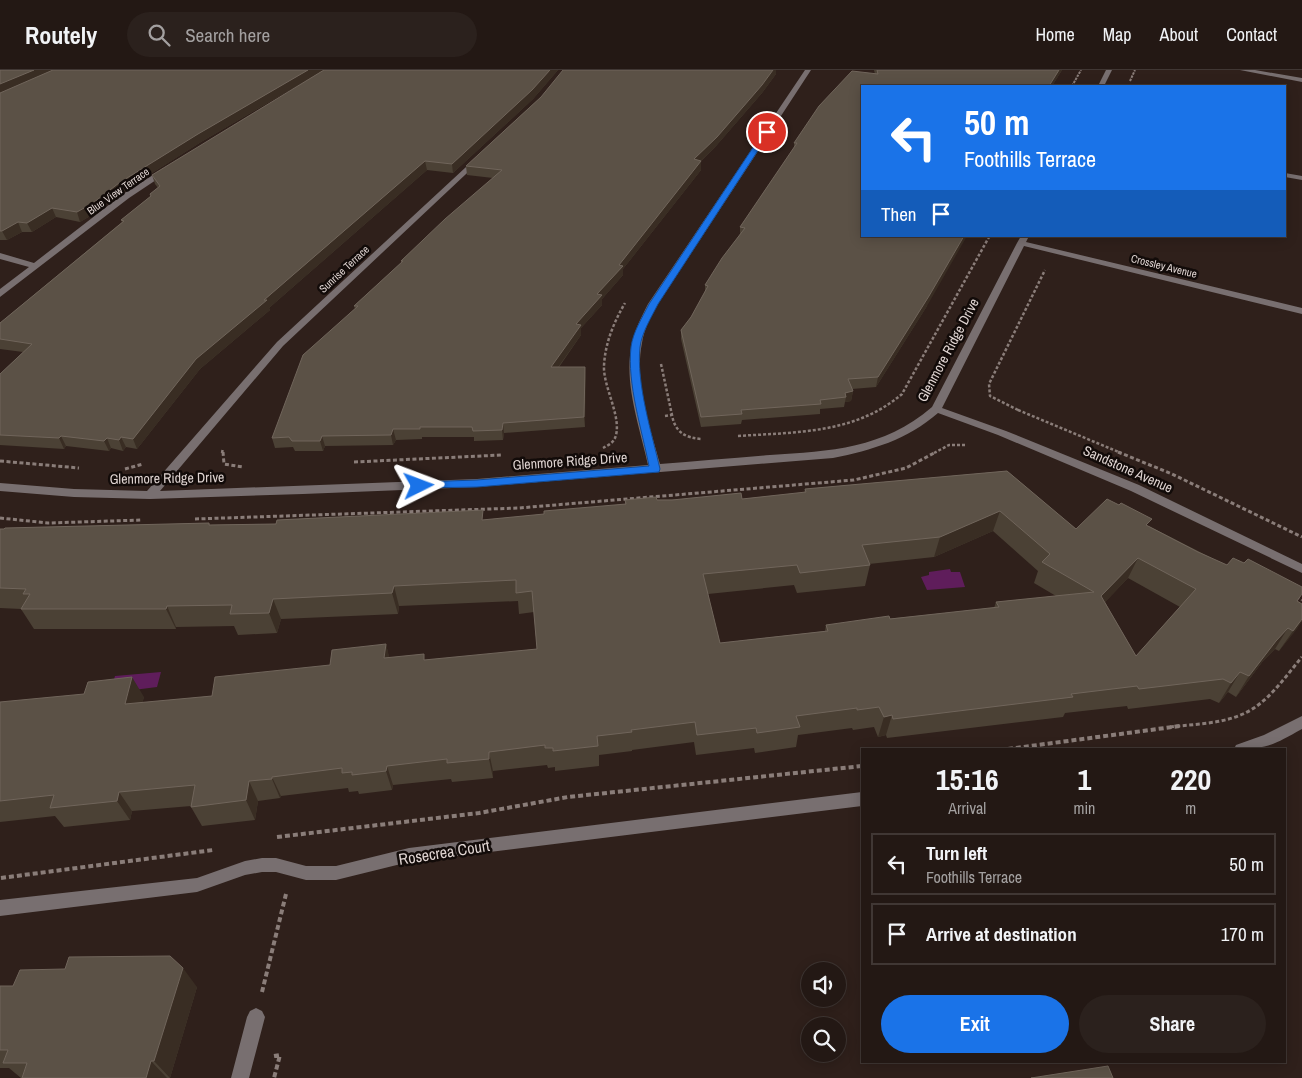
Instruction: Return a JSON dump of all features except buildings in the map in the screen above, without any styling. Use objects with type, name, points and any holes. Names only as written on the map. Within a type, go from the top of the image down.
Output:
[{"type":"street","points":[[655,469],[635,362],[636,346],[646,318],[808,70]]},
{"type":"street","points":[[1101,85],[1109,70]]},
{"type":"street","points":[[1243,70],[1302,80]]},
{"type":"street","name":"Sunrise Terrace","points":[[150,495],[280,344],[487,149]]},
{"type":"street","name":"Blue View Terrace","points":[[0,294],[126,196],[174,166]]},
{"type":"street","points":[[1286,175],[1302,178]]},
{"type":"street","name":"Glenmore Ridge Drive","points":[[0,487],[74,493],[150,495],[477,483],[832,454],[865,448],[904,434],[920,425],[936,409],[1023,240]]},
{"type":"street","name":"Crossley Avenue","points":[[1023,240],[1074,256],[1302,311]]},
{"type":"street","points":[[0,256],[34,266]]},
{"type":"street","name":"Sandstone Avenue","points":[[936,409],[1002,433],[1135,488],[1302,569]]},
{"type":"street","points":[[1244,748],[1269,740],[1302,722]]},
{"type":"street","name":"Rosecrea Court","points":[[0,908],[196,885],[245,868],[262,865],[276,865],[319,874],[336,873],[409,854],[861,798]]},
{"type":"street","points":[[240,1078],[256,1017]]},
{"type":"path","points":[[1073,85],[1081,70]]},
{"type":"path","points":[[729,437],[837,427],[858,422],[893,404],[902,394],[989,237]]},
{"type":"path","points":[[519,508],[854,480],[906,468],[949,445],[964,445],[988,453],[1018,410],[999,403],[990,396],[989,384],[1041,276],[1045,270],[1056,267],[1068,268],[1074,256]]},
{"type":"path","points":[[660,360],[673,425],[682,436],[699,440],[709,439]]},
{"type":"path","points":[[614,418],[672,415]]},
{"type":"path","points":[[223,448],[222,457],[224,464],[244,467]]},
{"type":"path","points":[[122,470],[133,468],[151,460]]},
{"type":"path","points":[[0,461],[87,468]]},
{"type":"path","points":[[1290,593],[1302,600]]},
{"type":"path","points":[[1016,748],[1219,722],[1244,714],[1269,696],[1302,658]]},
{"type":"path","points":[[276,837],[479,813],[568,797],[652,786],[808,773],[861,766]]},
{"type":"path","points":[[0,878],[219,849]]},
{"type":"path","points":[[256,1017],[291,869]]},
{"type":"shaded area","points":[[950,569],[951,572],[960,572],[965,587],[927,590],[921,577],[929,575],[929,572]]},
{"type":"shaded area","points":[[161,672],[157,687],[110,693],[115,676]]},
{"type":"route","points":[[419,486],[655,469],[640,398],[635,362],[636,346],[653,304],[767,132]]}]
